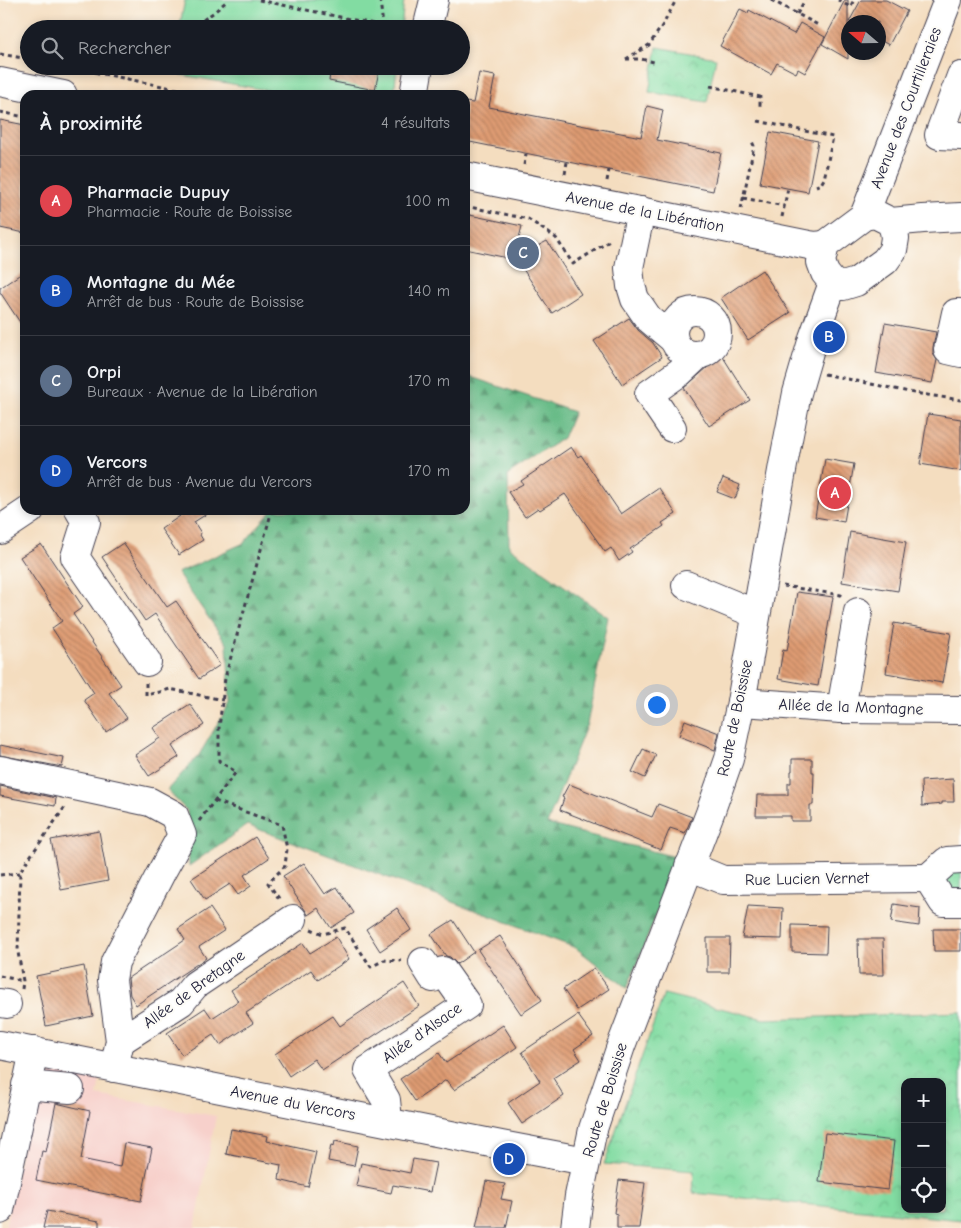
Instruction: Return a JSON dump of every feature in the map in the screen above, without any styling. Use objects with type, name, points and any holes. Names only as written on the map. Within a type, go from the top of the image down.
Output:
[{"type":"street","points":[[429,20],[434,0]]},
{"type":"street","name":"Avenue des Courtilleraies","points":[[864,216],[939,3]]},
{"type":"street","points":[[415,90],[417,75]]},
{"type":"street","points":[[0,82],[39,90]]},
{"type":"street","points":[[959,88],[939,135],[961,136]]},
{"type":"street","name":"Avenue de la Libération","points":[[470,177],[639,221],[825,246]]},
{"type":"street","points":[[891,222],[895,238],[893,250],[885,261],[856,282],[843,286],[833,283],[825,273],[821,262],[825,246],[864,216],[876,214],[891,222],[961,218]]},
{"type":"street","points":[[639,221],[629,268],[631,286],[635,299],[648,318],[673,339]]},
{"type":"street","name":"Route de Boissise","points":[[575,1228],[579,1196],[593,1129],[621,1046],[729,760],[797,393],[813,338],[833,283]]},
{"type":"street","points":[[693,311],[708,315],[717,328],[715,343],[704,354],[696,356],[682,352],[676,346],[673,339],[672,331],[679,317],[693,311]]},
{"type":"street","points":[[961,313],[956,313],[948,350],[961,352]]},
{"type":"street","points":[[672,428],[649,394],[680,372],[696,356]]},
{"type":"street","points":[[0,530],[22,515]]},
{"type":"street","points":[[82,515],[86,522],[76,558],[147,662]]},
{"type":"street","points":[[686,585],[756,614]]},
{"type":"street","points":[[841,709],[858,612]]},
{"type":"street","name":"Allée de la Montagne","points":[[741,702],[841,709],[961,710]]},
{"type":"street","points":[[0,770],[150,802],[174,815],[182,835],[115,962],[112,980],[120,1041],[114,1068]]},
{"type":"street","points":[[961,860],[947,861],[928,878],[942,902],[961,902]]},
{"type":"street","name":"Rue Lucien Vernet","points":[[690,866],[723,880],[928,878]]},
{"type":"street","name":"Allée de Bretagne","points":[[120,1041],[181,1002],[195,985],[293,918]]},
{"type":"street","name":"Allée d'Alsace","points":[[386,1121],[386,1100],[368,1070],[467,1005],[443,971],[433,978],[423,962]]},
{"type":"street","name":"Avenue du Vercors","points":[[0,1045],[586,1161]]},
{"type":"street","points":[[0,1210],[34,1052]]},
{"type":"street","points":[[26,1085],[70,1089]]},
{"type":"path","points":[[203,20],[228,0]]},
{"type":"path","points":[[259,0],[352,20]]},
{"type":"path","points":[[380,0],[383,20]]},
{"type":"path","points":[[654,62],[626,60],[649,44],[664,24],[676,0]]},
{"type":"path","points":[[772,0],[820,26]]},
{"type":"path","points":[[797,14],[805,0]]},
{"type":"path","points":[[838,0],[850,7],[854,0]]},
{"type":"path","points":[[0,54],[20,58]]},
{"type":"path","points":[[108,75],[182,90]]},
{"type":"path","points":[[710,86],[760,97],[760,106]]},
{"type":"path","points":[[0,112],[20,116]]},
{"type":"path","points":[[758,121],[834,137],[824,180],[816,186]]},
{"type":"path","points":[[740,212],[754,146],[751,139]]},
{"type":"path","points":[[523,168],[526,154]]},
{"type":"path","points":[[566,177],[564,177],[567,162]]},
{"type":"path","points":[[606,184],[609,170]]},
{"type":"path","points":[[781,220],[788,188]]},
{"type":"path","points":[[743,198],[784,206]]},
{"type":"path","points":[[470,207],[528,219],[556,238],[573,264],[629,230],[639,221]]},
{"type":"path","points":[[804,369],[914,393],[961,400]]},
{"type":"path","points":[[182,835],[196,825],[236,772],[219,761],[219,728],[225,678],[271,515]]},
{"type":"path","points":[[778,585],[841,595],[855,604],[858,612]]},
{"type":"path","points":[[147,662],[146,695],[170,688],[223,700]]},
{"type":"path","points":[[10,999],[23,981],[18,952],[20,871],[64,808],[70,784]]},
{"type":"path","points":[[214,801],[282,825],[287,849],[285,866],[268,882],[293,918],[306,927],[324,934],[345,928],[371,967],[384,960],[423,962]]},
{"type":"path","points":[[0,875],[20,872]]},
{"type":"path","points":[[0,976],[23,981]]},
{"type":"shaded area","points":[[52,1070],[100,1079],[97,1095],[216,1116],[195,1228],[5,1228],[36,1079]]},
{"type":"green space","points":[[185,0],[404,0],[402,20],[181,20]]},
{"type":"green space","points":[[657,47],[716,58],[707,102],[649,92]]},
{"type":"green space","points":[[182,75],[396,75],[395,90],[266,90]]},
{"type":"green space","points":[[470,377],[574,412],[563,438],[508,475],[509,547],[608,617],[587,724],[547,824],[679,858],[627,988],[576,948],[247,825],[189,866],[187,811],[167,790],[199,755],[230,703],[227,644],[177,573],[244,543],[268,515],[470,515]]},
{"type":"green space","points":[[961,865],[961,891],[950,890],[944,887],[946,871]]},
{"type":"green space","points":[[664,994],[764,1019],[961,1012],[961,1220],[693,1193],[694,1171],[604,1164]]},
{"type":"building","points":[[845,0],[848,0],[848,15],[841,15],[841,55],[822,44]]},
{"type":"building","points":[[861,0],[886,0],[907,11],[889,45],[886,43],[886,15],[853,15]]},
{"type":"building","points":[[740,9],[748,13],[749,10],[794,34],[800,23],[825,37],[805,73],[798,69],[796,73],[777,63],[771,74],[720,46]]},
{"type":"building","points":[[479,73],[495,76],[489,107],[641,137],[647,106],[663,110],[657,140],[721,153],[713,191],[470,142],[470,103],[473,103]]},
{"type":"building","points":[[330,75],[378,75],[375,90],[329,81]]},
{"type":"building","points":[[0,120],[20,124],[20,232],[0,228]]},
{"type":"building","points":[[770,132],[818,141],[808,192],[760,183]]},
{"type":"building","points":[[470,215],[522,226],[519,238],[529,241],[534,248],[547,241],[581,294],[552,313],[517,260],[470,250]]},
{"type":"building","points":[[762,270],[790,313],[748,340],[721,298]]},
{"type":"building","points":[[20,274],[20,322],[0,292],[0,288]]},
{"type":"building","points":[[629,318],[638,330],[653,343],[662,357],[622,384],[594,341]]},
{"type":"building","points":[[885,323],[936,332],[933,354],[937,360],[932,383],[876,373]]},
{"type":"building","points":[[723,357],[750,400],[709,426],[684,388],[708,367]]},
{"type":"building","points":[[928,414],[961,419],[961,471],[920,464]]},
{"type":"building","points":[[571,447],[578,457],[581,455],[621,514],[659,488],[676,514],[662,523],[664,526],[630,549],[632,552],[619,561],[611,548],[605,552],[565,494],[525,517],[508,492],[523,484],[521,481]]},
{"type":"building","points":[[825,459],[854,464],[844,522],[815,517]]},
{"type":"building","points":[[723,478],[740,485],[735,499],[717,492]]},
{"type":"building","points":[[205,515],[194,522],[203,540],[179,555],[161,529],[180,516]]},
{"type":"building","points":[[850,532],[906,542],[898,591],[842,582]]},
{"type":"building","points":[[123,543],[167,607],[176,601],[220,665],[199,679],[155,614],[145,621],[102,557]]},
{"type":"building","points":[[41,544],[83,607],[73,614],[121,685],[109,693],[127,718],[106,732],[84,700],[94,693],[52,628],[62,621],[20,557]]},
{"type":"building","points":[[797,592],[833,597],[818,686],[778,679],[783,650],[787,651]]},
{"type":"building","points":[[894,623],[951,633],[942,683],[886,673]]},
{"type":"building","points":[[190,704],[204,725],[172,746],[179,757],[149,776],[135,755],[160,738],[153,728]]},
{"type":"building","points":[[685,720],[719,733],[715,750],[679,736]]},
{"type":"building","points":[[0,745],[64,758],[62,767],[0,755]]},
{"type":"building","points":[[643,749],[656,755],[645,778],[632,772]]},
{"type":"building","points":[[792,759],[812,759],[812,772],[814,772],[813,805],[810,805],[810,821],[791,821],[791,816],[756,816],[757,795],[788,795],[788,783],[791,783]]},
{"type":"building","points":[[953,779],[954,802],[922,806],[921,781]]},
{"type":"building","points":[[569,784],[652,817],[658,804],[692,817],[685,833],[670,828],[661,850],[560,810],[564,798],[562,797]]},
{"type":"building","points":[[0,786],[56,798],[55,806],[0,796]]},
{"type":"building","points":[[99,831],[108,881],[61,890],[51,840]]},
{"type":"building","points":[[255,837],[269,858],[244,875],[251,886],[238,895],[230,884],[205,900],[191,879]]},
{"type":"building","points":[[304,863],[325,894],[337,887],[354,913],[331,928],[318,908],[308,915],[283,876]]},
{"type":"building","points":[[894,904],[920,908],[919,926],[891,922]]},
{"type":"building","points":[[748,906],[783,908],[782,939],[742,938]]},
{"type":"building","points":[[210,908],[225,930],[199,947],[206,958],[136,1005],[130,995],[128,978],[185,940],[178,929]]},
{"type":"building","points":[[397,908],[411,930],[380,951],[366,929]]},
{"type":"building","points":[[453,920],[474,952],[457,964],[450,957],[446,956],[431,934]]},
{"type":"building","points":[[792,925],[827,926],[826,953],[792,952]]},
{"type":"building","points":[[933,929],[961,929],[961,951],[934,951]]},
{"type":"building","points":[[500,936],[542,1000],[521,1014],[478,950]]},
{"type":"building","points":[[336,937],[349,959],[318,980],[311,970],[246,1013],[253,1023],[220,1045],[213,1035],[182,1055],[167,1033],[205,1008],[212,1018],[238,1001],[231,990],[303,943],[310,953]]},
{"type":"building","points":[[707,938],[730,938],[729,972],[707,972]]},
{"type":"building","points":[[858,939],[883,939],[884,975],[859,975]]},
{"type":"building","points":[[84,966],[93,1016],[46,1026],[36,976]]},
{"type":"building","points":[[594,968],[609,989],[577,1010],[563,989]]},
{"type":"building","points":[[404,983],[419,1006],[322,1070],[314,1059],[289,1076],[275,1054],[333,1016],[340,1026]]},
{"type":"building","points":[[578,1015],[593,1036],[574,1049],[581,1060],[553,1078],[564,1096],[522,1124],[508,1103],[540,1081],[522,1052]]},
{"type":"building","points":[[503,1025],[517,1047],[454,1090],[446,1080],[415,1101],[400,1079],[439,1053],[446,1063]]},
{"type":"building","points":[[56,1103],[90,1111],[81,1159],[120,1167],[124,1143],[152,1148],[141,1201],[36,1180],[42,1151],[46,1152]]},
{"type":"building","points":[[231,1129],[268,1136],[267,1141],[316,1152],[308,1187],[279,1180],[281,1165],[226,1154]]},
{"type":"building","points":[[825,1133],[894,1141],[888,1190],[819,1182]]},
{"type":"building","points":[[335,1141],[358,1146],[354,1166],[328,1161],[331,1145],[334,1146]]},
{"type":"building","points":[[413,1159],[436,1163],[430,1192],[393,1185],[391,1193],[356,1186],[361,1163],[410,1173]]},
{"type":"building","points":[[619,1180],[645,1183],[639,1228],[617,1228],[617,1214],[614,1213]]},
{"type":"building","points":[[486,1181],[505,1184],[501,1199],[512,1201],[506,1228],[476,1228]]},
{"type":"building","points":[[47,1211],[99,1221],[99,1228],[43,1228]]},
{"type":"place","name":"Orpi","points":[[523,253]]},
{"type":"place","name":"Montagne du Mée","points":[[829,337]]},
{"type":"place","name":"Pharmacie Dupuy","points":[[835,493]]},
{"type":"place","name":"Vercors","points":[[509,1159]]}]
